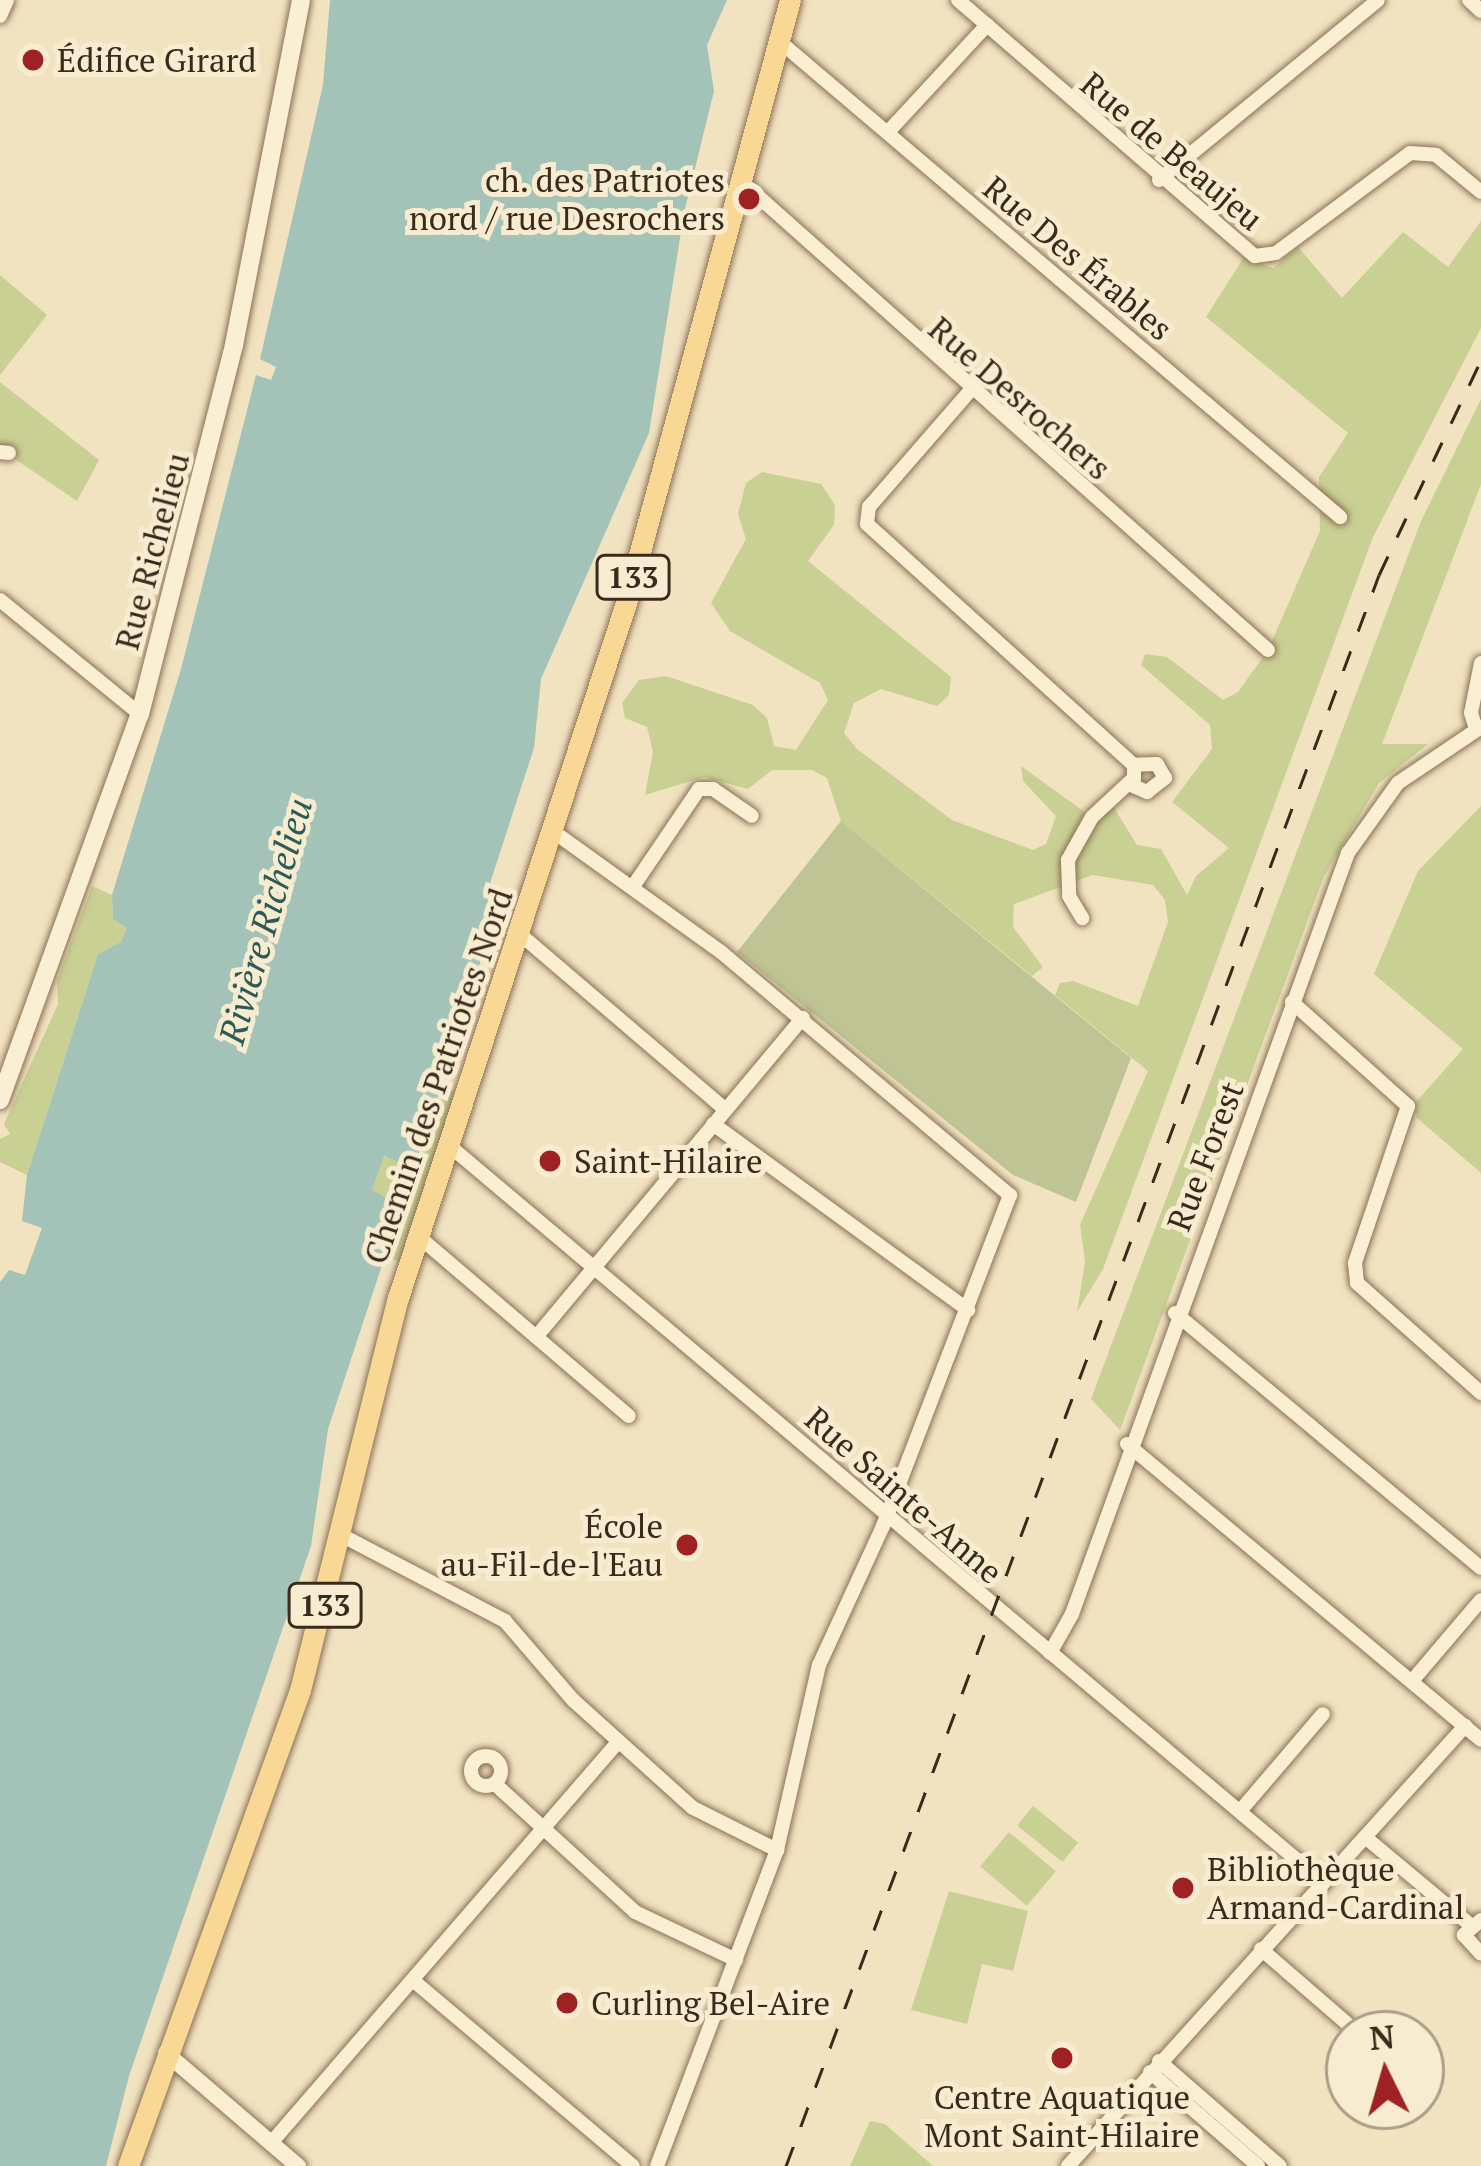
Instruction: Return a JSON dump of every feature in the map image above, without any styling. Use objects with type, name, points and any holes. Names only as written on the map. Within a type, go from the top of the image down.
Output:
[{"type":"main road","name":"Rue Richelieu","points":[[0,1100],[140,714],[234,345],[301,0]]},
{"type":"main road","name":"Chemin des Patriotes Nord","points":[[128,2166],[281,1747],[343,1536],[376,1378],[418,1236],[452,1148],[554,832],[790,0]]},
{"type":"street","points":[[0,16],[7,0]]},
{"type":"street","points":[[1159,180],[1378,0]]},
{"type":"street","points":[[1469,0],[1481,11]]},
{"type":"street","name":"Rue de Beaujeu","points":[[963,2],[1159,180],[1265,257],[1410,153],[1436,155],[1481,192]]},
{"type":"street","points":[[888,132],[987,25]]},
{"type":"street","name":"Rue Des Érables","points":[[779,41],[1340,517]]},
{"type":"street","name":"Rue Desrochers","points":[[742,182],[970,392],[1268,650]]},
{"type":"street","points":[[970,392],[869,508],[867,524],[1134,765],[1157,764],[1165,778],[1147,792],[1129,784]]},
{"type":"street","points":[[0,600],[140,714]]},
{"type":"street","points":[[1479,728],[1471,713],[1481,663]]},
{"type":"street","name":"Rue Forest","points":[[1050,1653],[1072,1614],[1175,1313],[1292,1002],[1370,815],[1418,766],[1479,728]]},
{"type":"street","points":[[1082,917],[1066,877],[1075,841],[1129,784],[1134,765]]},
{"type":"street","points":[[634,885],[698,789],[713,789],[752,816]]},
{"type":"street","points":[[554,832],[634,885],[803,1018],[1010,1195],[887,1515],[816,1673],[777,1850],[657,2166]]},
{"type":"street","points":[[521,935],[725,1109]]},
{"type":"street","points":[[1292,1002],[1408,1106],[1354,1275],[1370,1298],[1481,1394]]},
{"type":"street","points":[[536,1337],[803,1018]]},
{"type":"street","points":[[712,1124],[968,1310]]},
{"type":"street","name":"Rue Sainte-Anne","points":[[452,1148],[1323,1882]]},
{"type":"street","points":[[418,1236],[629,1415]]},
{"type":"street","points":[[1175,1313],[1481,1568]]},
{"type":"street","points":[[1127,1444],[1481,1740]]},
{"type":"street","points":[[343,1536],[505,1622],[618,1742],[710,1819],[777,1850]]},
{"type":"street","points":[[1412,1681],[1481,1600]]},
{"type":"street","points":[[1241,1810],[1323,1714]]},
{"type":"street","points":[[1069,2166],[1465,1726]]},
{"type":"street","points":[[272,2143],[618,1742]]},
{"type":"street","points":[[495,1784],[542,1831],[649,1921],[736,1960]]},
{"type":"street","points":[[1365,1837],[1475,1922],[1466,1946],[1481,1954]]},
{"type":"street","points":[[1261,1949],[1331,2010]]},
{"type":"street","points":[[415,1982],[633,2166]]},
{"type":"street","points":[[166,2053],[298,2166]]},
{"type":"street","points":[[1155,2066],[1258,2166]]},
{"type":"street","points":[[1155,2066],[1280,2166]]},
{"type":"green space","points":[[1481,221],[1481,328],[1373,537],[1103,1269],[1077,1312],[1085,1262],[1080,1225],[1148,1071],[1055,995],[1060,983],[1073,981],[1138,1006],[1168,922],[1165,900],[1153,885],[1093,875],[1014,904],[1013,927],[1043,967],[1032,976],[841,821],[827,778],[812,770],[772,770],[748,789],[704,777],[645,795],[653,752],[647,727],[625,718],[622,703],[639,680],[666,676],[753,705],[767,718],[774,746],[796,750],[828,700],[820,683],[730,631],[711,603],[746,539],[738,514],[746,483],[762,472],[821,484],[835,505],[834,525],[808,561],[951,677],[949,695],[937,706],[881,689],[854,703],[844,733],[857,749],[952,820],[1033,850],[1046,844],[1056,816],[1023,781],[1021,766],[1097,821],[1113,806],[1137,845],[1161,849],[1187,895],[1196,876],[1229,848],[1172,802],[1212,749],[1210,725],[1141,665],[1145,654],[1167,657],[1223,700],[1238,692],[1268,650],[1320,531],[1319,477],[1348,433],[1206,317],[1244,257],[1273,268],[1298,247],[1342,298],[1403,232],[1448,267]]},
{"type":"green space","points":[[0,275],[47,315],[0,375]]},
{"type":"green space","points":[[0,382],[99,460],[77,501],[12,457],[17,451],[0,449]]},
{"type":"green space","points":[[1481,399],[1481,484],[1382,744],[1428,744],[1379,783],[1324,876],[1120,1430],[1091,1399],[1421,521]]},
{"type":"green space","points":[[1481,806],[1481,1173],[1416,1117],[1415,1103],[1463,1049],[1374,974],[1418,871]]},
{"type":"green space","points":[[841,821],[1131,1058],[1076,1202],[1013,1175],[737,952]]},
{"type":"green space","points":[[92,886],[112,895],[113,919],[127,928],[121,943],[98,954],[27,1175],[0,1162],[0,1139],[10,1134],[4,1124],[58,1004],[57,981]]},
{"type":"green space","points":[[440,1088],[465,1093],[404,1264],[385,1256],[386,1199],[372,1190],[383,1156],[415,1168]]},
{"type":"green space","points":[[1033,1806],[1078,1843],[1062,1862],[1017,1825]]},
{"type":"green space","points":[[1009,1832],[1056,1871],[1027,1906],[980,1866]]},
{"type":"green space","points":[[949,1891],[1028,1911],[1013,1971],[982,1964],[967,2024],[911,2010]]},
{"type":"green space","points":[[870,2121],[885,2124],[933,2166],[850,2166]]},
{"type":"water","name":"Rivière Richelieu","points":[[330,0],[727,0],[707,45],[714,91],[684,213],[649,433],[541,679],[534,748],[491,880],[480,963],[414,1169],[384,1156],[372,1190],[386,1198],[385,1256],[328,1429],[311,1546],[129,2076],[106,2166],[0,2166],[0,1282],[9,1270],[25,1275],[42,1228],[22,1221],[27,1175],[98,954],[121,942],[127,928],[113,919],[112,895],[181,669],[256,375],[271,380],[276,367],[260,359],[323,85]]},
{"type":"railway","points":[[786,2166],[1379,575],[1481,360]]},
{"type":"place","name":"Édifice Girard","points":[[33,60]]},
{"type":"place","name":"ch. des Patriotes nord / rue Desrochers","points":[[749,199]]},
{"type":"place","name":"Saint-Hilaire","points":[[550,1161]]},
{"type":"place","name":"École au-Fil-de-l'Eau","points":[[687,1545]]},
{"type":"place","name":"Bibliothèque Armand-Cardinal","points":[[1183,1888]]},
{"type":"place","name":"Curling Bel-Aire","points":[[567,2003]]},
{"type":"place","name":"Centre Aquatique Mont Saint-Hilaire","points":[[1062,2058]]}]
